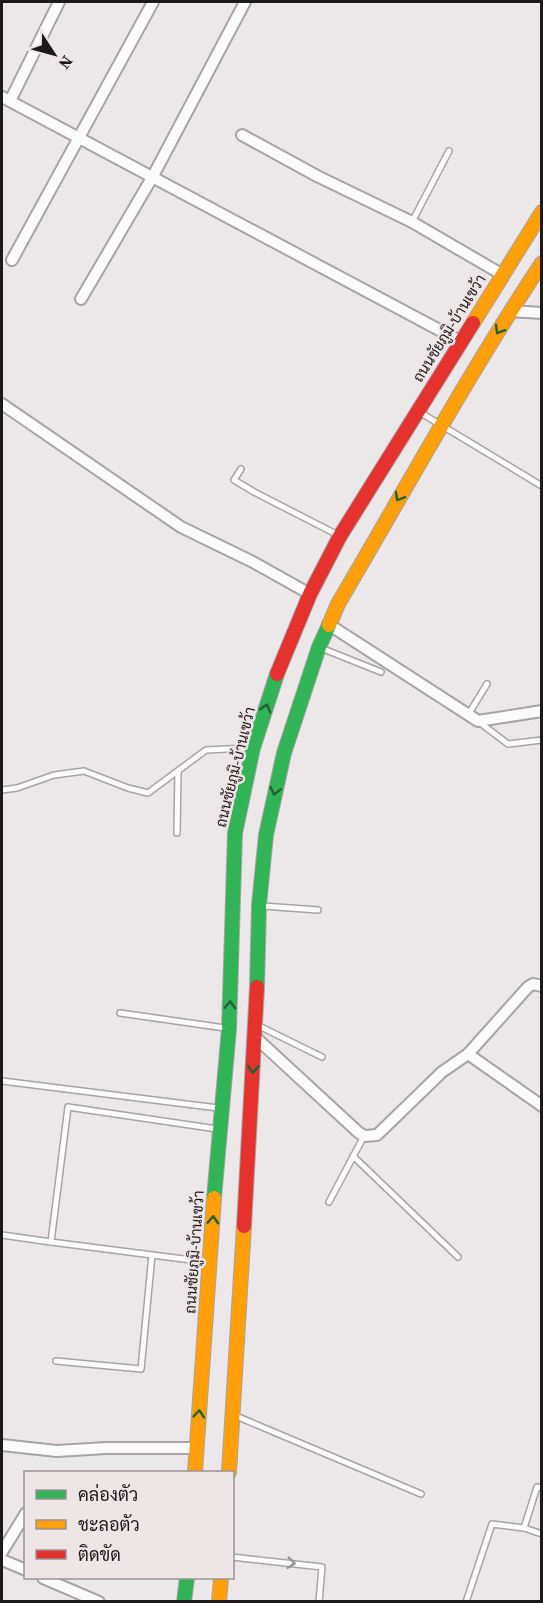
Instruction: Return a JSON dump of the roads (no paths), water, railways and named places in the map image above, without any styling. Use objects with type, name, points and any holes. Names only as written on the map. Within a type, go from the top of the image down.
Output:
[{"type":"main road","name":"ถนนชัยภูมิ-บ้านเขว้า","points":[[195,1471],[219,1130],[223,1109],[229,1029],[235,833],[253,748],[276,676],[310,594],[340,536],[542,212]]},
{"type":"main road","points":[[229,1471],[256,1031],[259,905],[266,835],[284,753],[328,624],[510,311],[542,263]]},
{"type":"main road","points":[[184,1602],[187,1579]]},
{"type":"main road","points":[[219,1602],[220,1579]]},
{"type":"street","points":[[59,2],[6,99],[460,341]]},
{"type":"street","points":[[12,260],[153,2]]},
{"type":"street","points":[[81,300],[153,176],[245,2]]},
{"type":"street","points":[[242,135],[317,176],[412,222],[503,275]]},
{"type":"street","points":[[510,311],[542,313]]},
{"type":"street","points":[[2,404],[181,527],[253,562],[310,594]]},
{"type":"street","points":[[328,624],[473,718],[542,711]]},
{"type":"street","points":[[256,1031],[364,1136],[377,1136],[384,1132],[442,1072],[468,1054],[528,987],[533,984],[542,986]]},
{"type":"street","points":[[468,1054],[542,1106]]},
{"type":"street","points":[[2,1445],[57,1451],[106,1448],[196,1448]]},
{"type":"street","points":[[24,1517],[3,1561],[24,1569]]},
{"type":"street","points":[[45,1579],[99,1602]]},
{"type":"lane","points":[[412,222],[449,151]]},
{"type":"lane","points":[[417,410],[542,486]]},
{"type":"lane","points":[[241,470],[234,480],[340,536]]},
{"type":"lane","points":[[319,647],[381,672]]},
{"type":"lane","points":[[487,684],[473,718],[508,744],[542,740]]},
{"type":"lane","points":[[2,790],[17,788],[54,775],[84,771],[148,793],[206,750],[253,748]]},
{"type":"lane","points":[[177,833],[178,771]]},
{"type":"lane","points":[[259,905],[318,910]]},
{"type":"lane","points":[[120,1013],[229,1029]]},
{"type":"lane","points":[[256,1031],[322,1057]]},
{"type":"lane","points":[[2,1081],[223,1109]]},
{"type":"lane","points":[[51,1242],[68,1107],[219,1130]]},
{"type":"lane","points":[[329,1202],[364,1136]]},
{"type":"lane","points":[[353,1156],[458,1257]]},
{"type":"lane","points":[[2,1235],[211,1262]]},
{"type":"lane","points":[[56,1360],[141,1369],[152,1255]]},
{"type":"lane","points":[[232,1415],[421,1494]]},
{"type":"lane","points":[[524,1528],[537,1487],[542,1488]]},
{"type":"lane","points":[[466,1602],[492,1524],[542,1533]]},
{"type":"lane","points":[[234,1557],[322,1567],[319,1602]]}]
